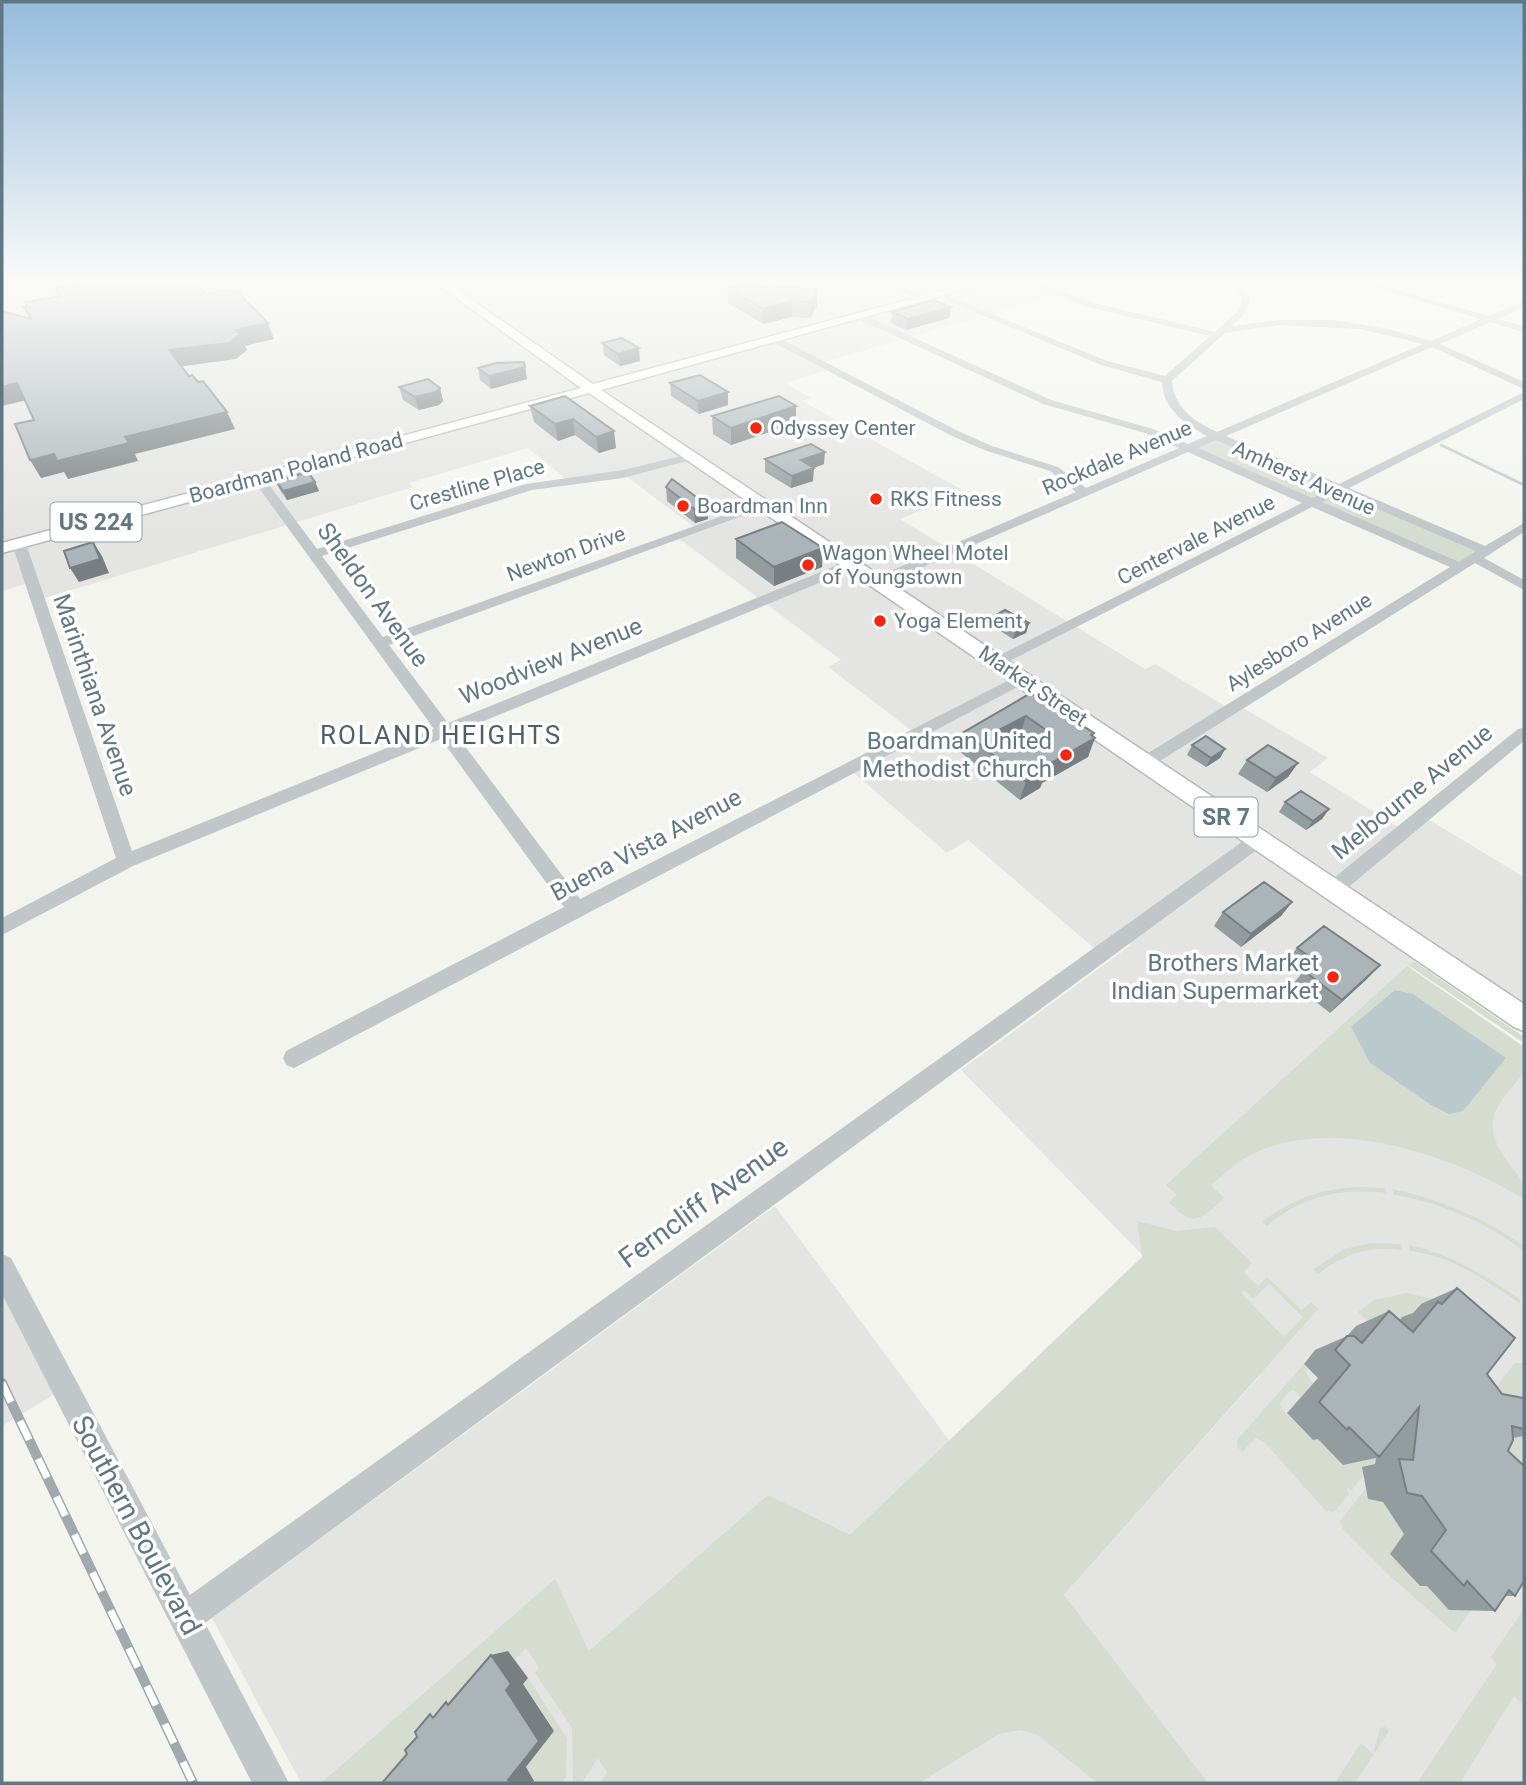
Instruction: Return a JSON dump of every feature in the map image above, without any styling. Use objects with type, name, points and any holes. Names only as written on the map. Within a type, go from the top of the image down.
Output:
[{"type":"main road","name":"Market Street","points":[[559,365],[1524,1019]]},
{"type":"main road","name":"US 224","points":[[591,388],[676,365]]},
{"type":"main road","points":[[515,410],[560,389],[566,382],[566,370]]},
{"type":"main road","name":"Boardman Poland Road","points":[[2,548],[591,388]]},
{"type":"street","points":[[824,365],[954,433],[1054,469],[1084,493]]},
{"type":"street","name":"Amherst Avenue","points":[[967,365],[1047,402],[1135,426],[1189,448],[1460,568]]},
{"type":"street","points":[[1113,365],[1167,380]]},
{"type":"street","points":[[1167,380],[1184,365]]},
{"type":"street","name":"Rockdale Avenue","points":[[879,581],[1383,365]]},
{"type":"street","points":[[1479,365],[1524,386]]},
{"type":"street","points":[[1167,380],[1168,395],[1175,408],[1204,430],[1340,488],[1480,554],[1524,586]]},
{"type":"street","name":"Centervale Avenue","points":[[997,662],[1524,395]]},
{"type":"street","name":"Crestline Place","points":[[315,554],[530,487],[623,474],[694,456]]},
{"type":"street","name":"Sheldon Avenue","points":[[258,478],[576,909]]},
{"type":"street","name":"Newton Drive","points":[[380,643],[766,505]]},
{"type":"street","name":"Aylesboro Avenue","points":[[1146,762],[1524,527]]},
{"type":"street","name":"Marinthiana Avenue","points":[[19,544],[126,860]]},
{"type":"street","name":"Woodview Avenue","points":[[2,927],[126,860],[853,564]]},
{"type":"street","name":"Buena Vista Avenue","points":[[295,1058],[576,909],[1022,679]]},
{"type":"street","name":"Melbourne Avenue","points":[[1332,890],[1524,733]]},
{"type":"street","name":"Ferncliff Avenue","points":[[186,1617],[1258,839]]},
{"type":"street","name":"Southern Boulevard","points":[[2,1267],[271,1783]]},
{"type":"shaded area","points":[[2,365],[824,365],[830,369],[786,383],[811,398],[802,401],[966,492],[900,519],[1145,669],[1155,664],[1230,709],[1238,705],[1328,758],[1310,772],[1403,830],[1421,815],[1524,877],[1524,1019],[1424,952],[1408,966],[1524,1047],[1524,1783],[301,1783],[212,1618],[775,1206],[1064,1595],[1260,1375],[961,1070],[1131,945],[1122,938],[1101,954],[968,840],[947,853],[848,768],[915,733],[828,667],[841,660],[677,537],[697,529],[623,474],[567,480],[528,448],[409,483],[413,487],[38,600],[32,582],[2,591]]},
{"type":"shaded area","points":[[1216,436],[1486,551],[1460,567],[1189,448]]},
{"type":"shaded area","points":[[1414,961],[1524,1037],[1524,1043],[1408,965]]},
{"type":"shaded area","points":[[1407,966],[1524,1047],[1524,1073],[1498,1106],[1493,1126],[1500,1150],[1521,1180],[1524,1199],[1462,1168],[1427,1155],[1353,1139],[1316,1138],[1281,1144],[1249,1156],[1211,1185],[1224,1198],[1209,1212],[1196,1218],[1184,1216],[1169,1202],[1177,1195],[1166,1185]],"holes":[[[1396,990],[1413,994],[1506,1059],[1449,1114],[1431,1105],[1370,1063],[1351,1028]]]},
{"type":"shaded area","points":[[1395,990],[1413,994],[1506,1058],[1463,1111],[1449,1114],[1431,1105],[1370,1063],[1351,1027]]},
{"type":"shaded area","points":[[1362,1187],[1384,1188],[1386,1193],[1353,1192],[1323,1196],[1294,1207],[1267,1226],[1262,1222],[1309,1196]]},
{"type":"shaded area","points":[[1392,1189],[1427,1198],[1477,1218],[1524,1246],[1524,1251],[1494,1231],[1462,1215],[1412,1198],[1394,1195]]},
{"type":"shaded area","points":[[1137,1221],[1177,1231],[1215,1227],[1252,1263],[1244,1272],[1258,1286],[1267,1277],[1302,1310],[1311,1302],[1318,1309],[1064,1595],[1208,1783],[1097,1783],[1038,1735],[1021,1730],[999,1734],[919,1783],[600,1783],[607,1773],[598,1758],[582,1783],[573,1783],[572,1728],[535,1673],[539,1667],[526,1648],[515,1660],[509,1651],[398,1783],[321,1783],[555,1579],[589,1651],[768,1495],[850,1535],[1142,1257]],"holes":[[[1269,1284],[1303,1317],[1284,1337],[1241,1293],[1244,1290],[1253,1299]]]},
{"type":"shaded area","points":[[1371,1243],[1401,1244],[1402,1250],[1368,1250],[1347,1256],[1318,1274],[1313,1270],[1344,1249]]},
{"type":"shaded area","points":[[1409,1245],[1468,1267],[1521,1300],[1519,1303],[1454,1264],[1410,1251]]},
{"type":"shaded area","points":[[2,1267],[65,1388],[2,1426]]},
{"type":"shaded area","points":[[1406,1293],[1444,1301],[1420,1304],[1406,1320],[1402,1318],[1387,1340],[1358,1312],[1374,1300]]},
{"type":"shaded area","points":[[1517,1363],[1524,1363],[1524,1475],[1504,1455],[1487,1399]]},
{"type":"shaded area","points":[[1304,1364],[1306,1374],[1313,1383],[1301,1397],[1294,1390],[1288,1393],[1280,1404],[1282,1409],[1313,1440],[1316,1437],[1376,1456],[1375,1468],[1363,1467],[1364,1475],[1351,1491],[1346,1486],[1349,1494],[1334,1512],[1326,1511],[1265,1443],[1256,1438],[1242,1452],[1237,1446],[1237,1440]]},
{"type":"shaded area","points":[[1366,1488],[1369,1499],[1383,1502],[1404,1534],[1390,1554],[1419,1586],[1499,1571],[1455,1633],[1390,1576],[1343,1529],[1340,1521]]},
{"type":"shaded area","points":[[1524,1609],[1524,1706],[1514,1696],[1460,1783],[1417,1783],[1497,1664],[1491,1657]]},
{"type":"shaded area","points":[[528,1678],[567,1738],[566,1777],[562,1783],[533,1783],[526,1767],[554,1731],[523,1684]]},
{"type":"shaded area","points":[[1385,1727],[1389,1731],[1355,1783],[1335,1783],[1361,1743],[1373,1754],[1380,1728]]},
{"type":"building","points":[[2,365],[181,365],[189,376],[192,375],[198,382],[203,381],[227,412],[125,437],[129,443],[57,461],[54,454],[30,460],[15,424],[34,420],[17,383],[2,387]]},
{"type":"building","points":[[488,365],[525,367],[489,376],[478,368]]},
{"type":"building","points":[[700,375],[728,392],[698,401],[670,383]]},
{"type":"building","points":[[428,379],[440,388],[436,392],[415,397],[399,387]]},
{"type":"building","points":[[565,396],[614,431],[596,437],[573,419],[555,424],[530,406]]},
{"type":"building","points":[[779,396],[796,406],[731,428],[712,416]]},
{"type":"building","points":[[811,444],[825,452],[801,460],[814,468],[792,476],[765,459]]},
{"type":"building","points":[[308,472],[315,482],[283,491],[276,481]]},
{"type":"building","points":[[672,479],[707,505],[694,509],[666,487]]},
{"type":"building","points":[[782,522],[823,548],[774,567],[736,539]]},
{"type":"building","points":[[93,542],[100,559],[70,568],[64,551]]},
{"type":"building","points":[[1005,610],[1029,623],[1016,630],[994,616]]},
{"type":"building","points":[[1031,693],[1094,733],[1091,735],[1095,738],[1044,767],[1047,769],[1026,781],[964,732]],"holes":[[[1026,716],[1053,735],[1024,751],[997,731]]]},
{"type":"building","points":[[1206,736],[1225,749],[1211,758],[1192,745]]},
{"type":"building","points":[[1268,745],[1298,763],[1276,778],[1247,760]]},
{"type":"building","points":[[1301,791],[1329,809],[1313,821],[1285,802]]},
{"type":"building","points":[[1264,882],[1292,902],[1251,934],[1223,912]]},
{"type":"building","points":[[1324,926],[1380,965],[1342,1000],[1304,971],[1316,961],[1297,948]]},
{"type":"building","points":[[1457,1288],[1515,1338],[1487,1374],[1502,1394],[1524,1398],[1524,1429],[1512,1426],[1513,1440],[1508,1451],[1524,1466],[1524,1581],[1515,1596],[1509,1590],[1495,1611],[1467,1581],[1464,1586],[1431,1551],[1446,1530],[1422,1496],[1407,1493],[1399,1459],[1413,1460],[1419,1407],[1379,1457],[1319,1402],[1350,1365],[1335,1350],[1347,1336],[1354,1336],[1362,1343],[1389,1311],[1413,1332],[1438,1302],[1442,1304]]},
{"type":"building","points":[[491,1655],[511,1684],[506,1690],[539,1741],[508,1780],[510,1783],[382,1783],[407,1754],[405,1750],[417,1737],[415,1732],[430,1714],[433,1718],[446,1702],[448,1705]]},
{"type":"waterway","points":[[1441,445],[1524,485]]},
{"type":"railway","points":[[2,1383],[193,1783]]},
{"type":"place","name":"Odyssey Center","points":[[756,428]]},
{"type":"place","name":"RKS Fitness","points":[[876,499]]},
{"type":"place","name":"Boardman Inn","points":[[683,506]]},
{"type":"place","name":"Wagon Wheel Motel of Youngstown","points":[[808,565]]},
{"type":"place","name":"Yoga Element","points":[[880,621]]},
{"type":"place","name":"Boardman United Methodist Church","points":[[1066,755]]},
{"type":"place","name":"Brothers Market Indian Supermarket","points":[[1333,977]]},
{"type":"district","name":"ROLAND HEIGHTS","points":[[441,735]]}]
